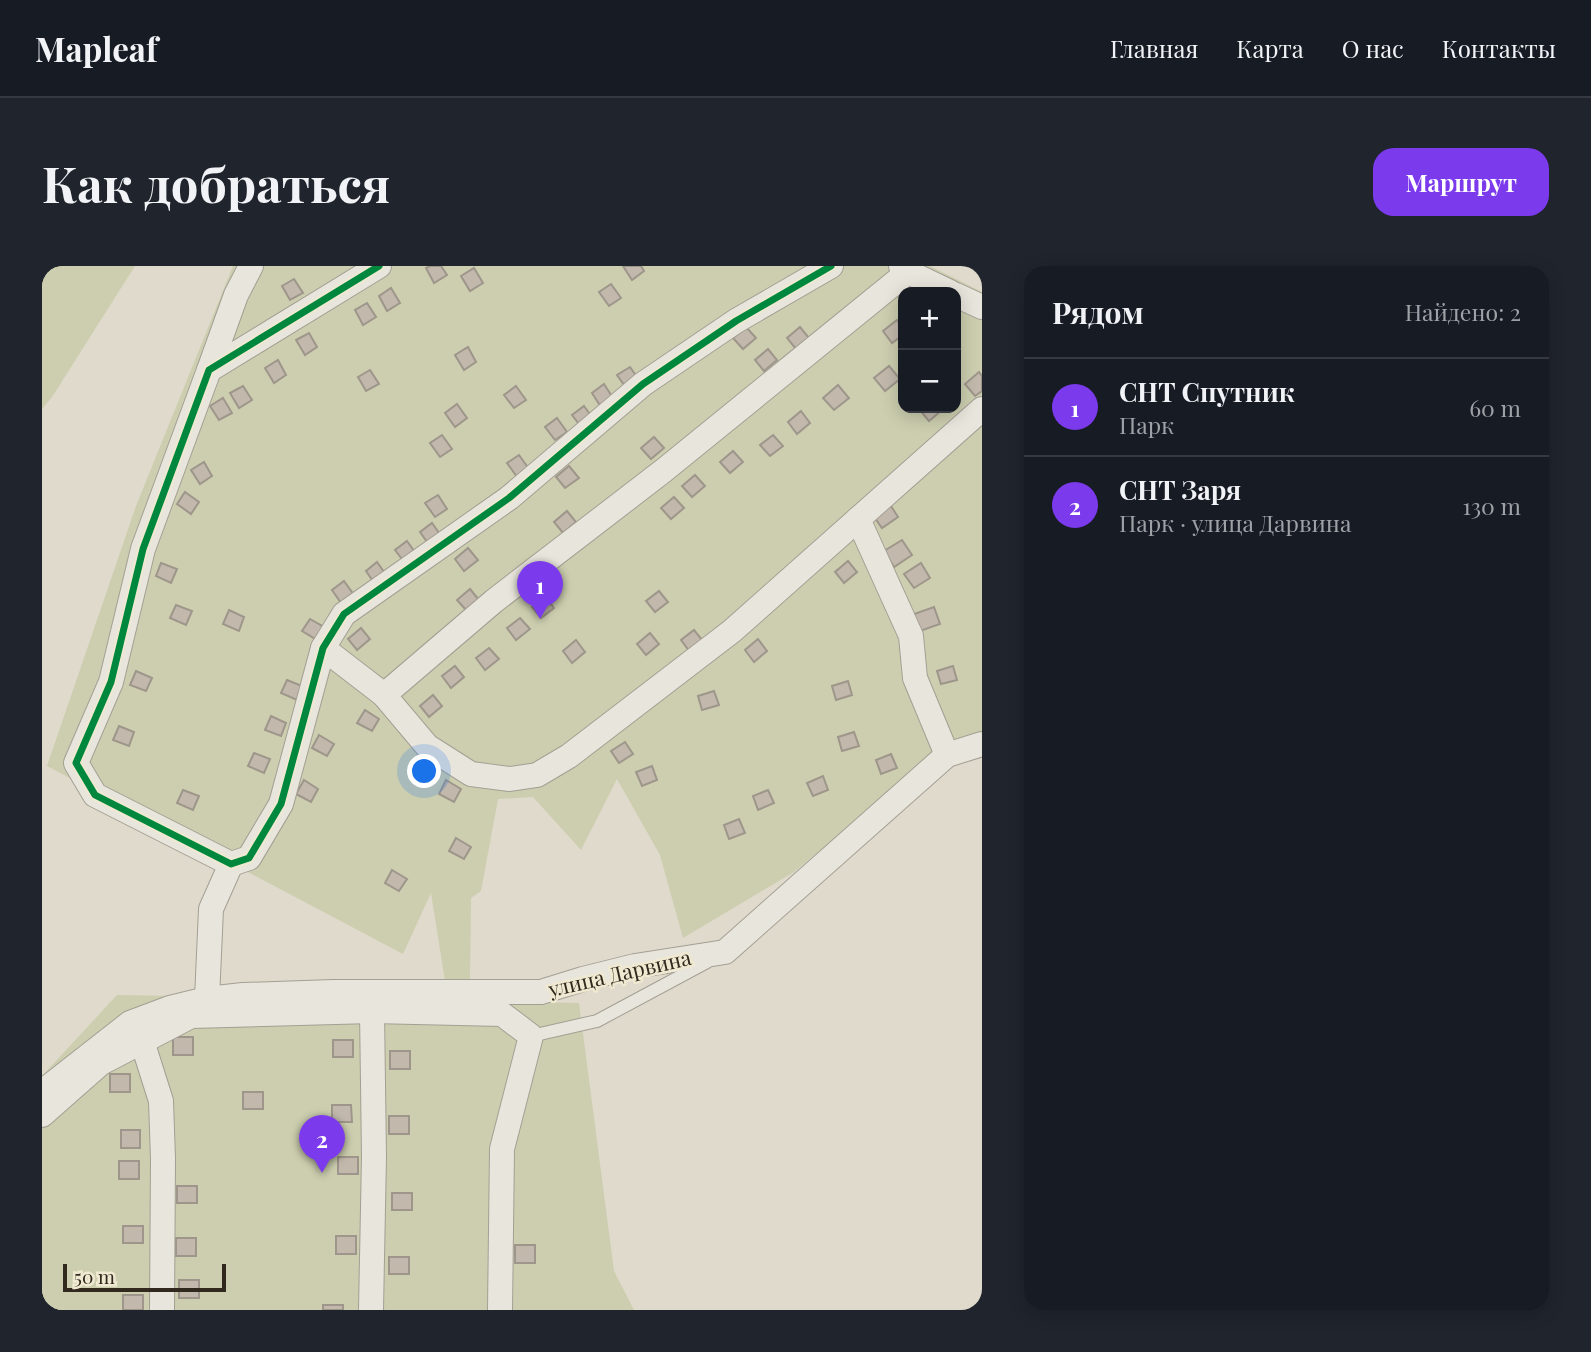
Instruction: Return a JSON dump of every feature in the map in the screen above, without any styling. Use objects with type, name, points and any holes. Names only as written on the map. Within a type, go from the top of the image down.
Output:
[{"type":"street","points":[[251,266],[236,295],[144,549],[111,682],[76,763],[95,795],[231,864],[249,858],[281,804],[323,648],[344,614],[509,498],[643,384],[737,321],[831,266]]},
{"type":"street","points":[[209,370],[379,266]]},
{"type":"street","points":[[384,695],[494,601],[663,471],[904,269],[940,287]]},
{"type":"street","points":[[961,297],[982,307]]},
{"type":"street","points":[[323,648],[384,695],[427,746],[471,774],[510,779],[537,775],[569,756],[732,631],[982,409]]},
{"type":"street","points":[[858,519],[911,636],[915,678],[947,755]]},
{"type":"street","points":[[724,952],[947,755],[982,744]]},
{"type":"street","points":[[207,999],[211,909],[231,864]]},
{"type":"street","name":"улица Дарвина","points":[[42,1092],[131,1023],[170,1008],[207,999],[332,992],[541,992],[635,966],[724,952]]},
{"type":"street","points":[[371,1310],[374,1156],[372,1011]]},
{"type":"street","points":[[42,1115],[101,1063],[191,1016],[372,1011],[502,1014],[531,1036],[502,1149],[500,1310]]},
{"type":"street","points":[[142,1041],[161,1101],[162,1310]]},
{"type":"lane","points":[[531,1036],[597,1021],[724,952]]},
{"type":"green space","points":[[42,266],[135,266],[42,409]]},
{"type":"green space","points":[[233,266],[930,266],[982,292],[982,733],[951,742],[794,872],[683,938],[660,855],[617,779],[581,850],[533,797],[498,799],[481,891],[471,898],[470,979],[445,981],[431,893],[403,954],[47,766],[136,506]]},
{"type":"green space","points":[[117,995],[579,1003],[614,1271],[634,1310],[42,1310],[42,1076]]},
{"type":"building","points":[[441,266],[447,275],[434,283],[426,268]]},
{"type":"building","points":[[623,266],[641,266],[644,271],[632,280]]},
{"type":"building","points":[[474,268],[483,283],[470,291],[461,276]]},
{"type":"building","points":[[294,279],[303,293],[290,300],[282,286]]},
{"type":"building","points":[[611,284],[621,298],[609,306],[599,292]]},
{"type":"building","points":[[391,288],[400,303],[387,311],[379,296]]},
{"type":"building","points":[[367,303],[376,317],[363,325],[355,310]]},
{"type":"building","points":[[897,320],[898,339],[892,343],[883,331]]},
{"type":"building","points":[[746,327],[756,338],[743,349],[733,338]]},
{"type":"building","points":[[800,327],[809,338],[796,349],[787,338]]},
{"type":"building","points":[[309,333],[317,347],[305,355],[296,340]]},
{"type":"building","points":[[468,347],[476,362],[464,370],[455,355]]},
{"type":"building","points":[[768,349],[777,360],[764,371],[755,360]]},
{"type":"building","points":[[278,360],[286,375],[274,383],[265,368]]},
{"type":"building","points":[[889,366],[898,381],[885,391],[874,378]]},
{"type":"building","points":[[630,367],[639,380],[627,389],[617,375]]},
{"type":"building","points":[[370,370],[379,384],[366,391],[358,377]]},
{"type":"building","points":[[979,372],[982,376],[982,391],[975,396],[965,384]]},
{"type":"building","points":[[604,384],[613,398],[601,407],[592,393]]},
{"type":"building","points":[[838,385],[849,398],[834,410],[823,398]]},
{"type":"building","points":[[243,386],[252,400],[239,408],[230,393]]},
{"type":"building","points":[[516,386],[526,400],[514,408],[504,395]]},
{"type":"building","points":[[223,398],[232,413],[219,420],[210,406]]},
{"type":"building","points":[[457,404],[467,418],[455,427],[445,413]]},
{"type":"building","points":[[584,406],[594,420],[582,428],[572,415]]},
{"type":"building","points":[[801,411],[810,423],[797,434],[788,422]]},
{"type":"building","points":[[922,413],[938,413],[929,421]]},
{"type":"building","points":[[557,418],[567,432],[555,440],[545,427]]},
{"type":"building","points":[[442,435],[452,449],[440,457],[430,443]]},
{"type":"building","points":[[773,435],[783,446],[770,456],[760,445]]},
{"type":"building","points":[[654,437],[664,448],[651,459],[641,448]]},
{"type":"building","points":[[733,451],[743,462],[730,473],[720,462]]},
{"type":"building","points":[[519,455],[529,469],[517,477],[507,463]]},
{"type":"building","points":[[204,462],[212,476],[200,484],[191,470]]},
{"type":"building","points":[[569,466],[579,478],[565,488],[556,477]]},
{"type":"building","points":[[695,475],[705,486],[692,497],[682,486]]},
{"type":"building","points":[[185,492],[199,502],[191,514],[177,504]]},
{"type":"building","points":[[438,495],[447,509],[435,517],[425,503]]},
{"type":"building","points":[[674,497],[684,508],[671,519],[661,508]]},
{"type":"building","points":[[889,503],[898,517],[882,528],[872,514]]},
{"type":"building","points":[[567,511],[576,522],[563,533],[554,522]]},
{"type":"building","points":[[432,523],[442,537],[430,546],[420,532]]},
{"type":"building","points":[[902,540],[912,555],[894,567],[884,551]]},
{"type":"building","points":[[407,541],[417,555],[405,563],[395,550]]},
{"type":"building","points":[[468,548],[478,560],[464,571],[455,559]]},
{"type":"building","points":[[848,561],[857,572],[844,583],[835,572]]},
{"type":"building","points":[[377,562],[387,576],[375,584],[366,571]]},
{"type":"building","points":[[161,563],[177,569],[171,583],[156,576]]},
{"type":"building","points":[[921,563],[930,578],[914,588],[904,574]]},
{"type":"building","points":[[344,581],[354,595],[341,603],[332,590]]},
{"type":"building","points":[[470,589],[479,600],[467,611],[457,600]]},
{"type":"building","points":[[659,591],[668,602],[655,612],[646,601]]},
{"type":"building","points":[[545,596],[554,608],[541,618],[532,607]]},
{"type":"building","points":[[176,605],[192,611],[186,625],[170,618]]},
{"type":"building","points":[[934,607],[940,624],[920,631],[914,614]]},
{"type":"building","points":[[229,610],[244,617],[239,631],[223,624]]},
{"type":"building","points":[[520,618],[530,629],[516,640],[507,628]]},
{"type":"building","points":[[310,619],[324,627],[317,640],[302,631]]},
{"type":"building","points":[[361,628],[370,639],[357,650],[348,639]]},
{"type":"building","points":[[694,630],[703,641],[690,652],[681,640]]},
{"type":"building","points":[[650,633],[659,644],[646,655],[637,644]]},
{"type":"building","points":[[758,639],[767,651],[754,662],[745,650]]},
{"type":"building","points":[[576,640],[585,652],[572,663],[563,651]]},
{"type":"building","points":[[489,648],[499,659],[485,670],[476,658]]},
{"type":"building","points":[[455,666],[464,677],[451,688],[442,676]]},
{"type":"building","points":[[953,666],[957,680],[941,684],[937,671]]},
{"type":"building","points":[[136,671],[152,678],[146,691],[130,685]]},
{"type":"building","points":[[287,680],[302,686],[297,700],[281,693]]},
{"type":"building","points":[[848,681],[852,695],[836,700],[832,686]]},
{"type":"building","points":[[714,691],[719,705],[702,710],[698,696]]},
{"type":"building","points":[[433,695],[442,706],[429,717],[420,706]]},
{"type":"building","points":[[365,710],[379,719],[372,731],[357,723]]},
{"type":"building","points":[[271,716],[286,723],[281,736],[265,730]]},
{"type":"building","points":[[119,726],[134,732],[129,746],[113,740]]},
{"type":"building","points":[[854,732],[859,746],[842,751],[838,737]]},
{"type":"building","points":[[319,735],[334,744],[327,756],[312,748]]},
{"type":"building","points":[[625,742],[633,754],[619,763],[611,751]]},
{"type":"building","points":[[254,753],[270,759],[264,773],[248,766]]},
{"type":"building","points":[[891,754],[897,768],[881,774],[876,760]]},
{"type":"building","points":[[652,766],[657,780],[642,786],[636,772]]},
{"type":"building","points":[[823,776],[828,790],[813,796],[807,783]]},
{"type":"building","points":[[304,780],[318,789],[311,802],[296,794]]},
{"type":"building","points":[[446,780],[461,789],[454,802],[439,794]]},
{"type":"building","points":[[183,790],[199,796],[193,810],[177,803]]},
{"type":"building","points":[[768,790],[774,803],[758,810],[753,796]]},
{"type":"building","points":[[739,819],[745,833],[729,839],[724,825]]},
{"type":"building","points":[[456,838],[471,847],[464,859],[449,851]]},
{"type":"building","points":[[392,870],[407,879],[399,891],[385,883]]},
{"type":"building","points":[[173,1037],[193,1037],[193,1055],[173,1055]]},
{"type":"building","points":[[333,1040],[353,1040],[353,1057],[333,1057]]},
{"type":"building","points":[[390,1051],[410,1051],[410,1069],[390,1069]]},
{"type":"building","points":[[110,1074],[130,1074],[130,1092],[110,1092]]},
{"type":"building","points":[[243,1092],[263,1092],[263,1109],[243,1109]]},
{"type":"building","points":[[332,1105],[351,1105],[352,1122],[332,1122]]},
{"type":"building","points":[[389,1116],[409,1116],[409,1134],[389,1134]]},
{"type":"building","points":[[121,1130],[140,1130],[140,1148],[121,1148]]},
{"type":"building","points":[[338,1157],[358,1157],[358,1174],[338,1174]]},
{"type":"building","points":[[119,1161],[139,1161],[139,1179],[119,1179]]},
{"type":"building","points":[[177,1186],[197,1186],[197,1203],[177,1203]]},
{"type":"building","points":[[392,1193],[412,1193],[412,1210],[392,1210]]},
{"type":"building","points":[[123,1226],[143,1226],[143,1243],[123,1243]]},
{"type":"building","points":[[336,1236],[356,1236],[356,1254],[336,1254]]},
{"type":"building","points":[[176,1238],[196,1238],[196,1256],[176,1256]]},
{"type":"building","points":[[515,1245],[535,1245],[535,1263],[515,1263]]},
{"type":"building","points":[[389,1257],[409,1257],[409,1274],[389,1274]]},
{"type":"building","points":[[179,1280],[199,1280],[199,1298],[179,1298]]},
{"type":"building","points":[[123,1295],[143,1295],[143,1310],[123,1310]]},
{"type":"building","points":[[323,1305],[343,1305],[343,1310],[323,1310]]},
{"type":"cycle path","points":[[379,266],[209,370],[143,549],[111,682],[76,763],[95,795],[231,864],[249,858],[281,804],[323,648],[344,614],[509,498],[643,384],[736,321],[831,266]]},
{"type":"place","name":"СНТ Спутник","points":[[540,619]]},
{"type":"place","name":"СНТ Заря","points":[[322,1173]]}]
